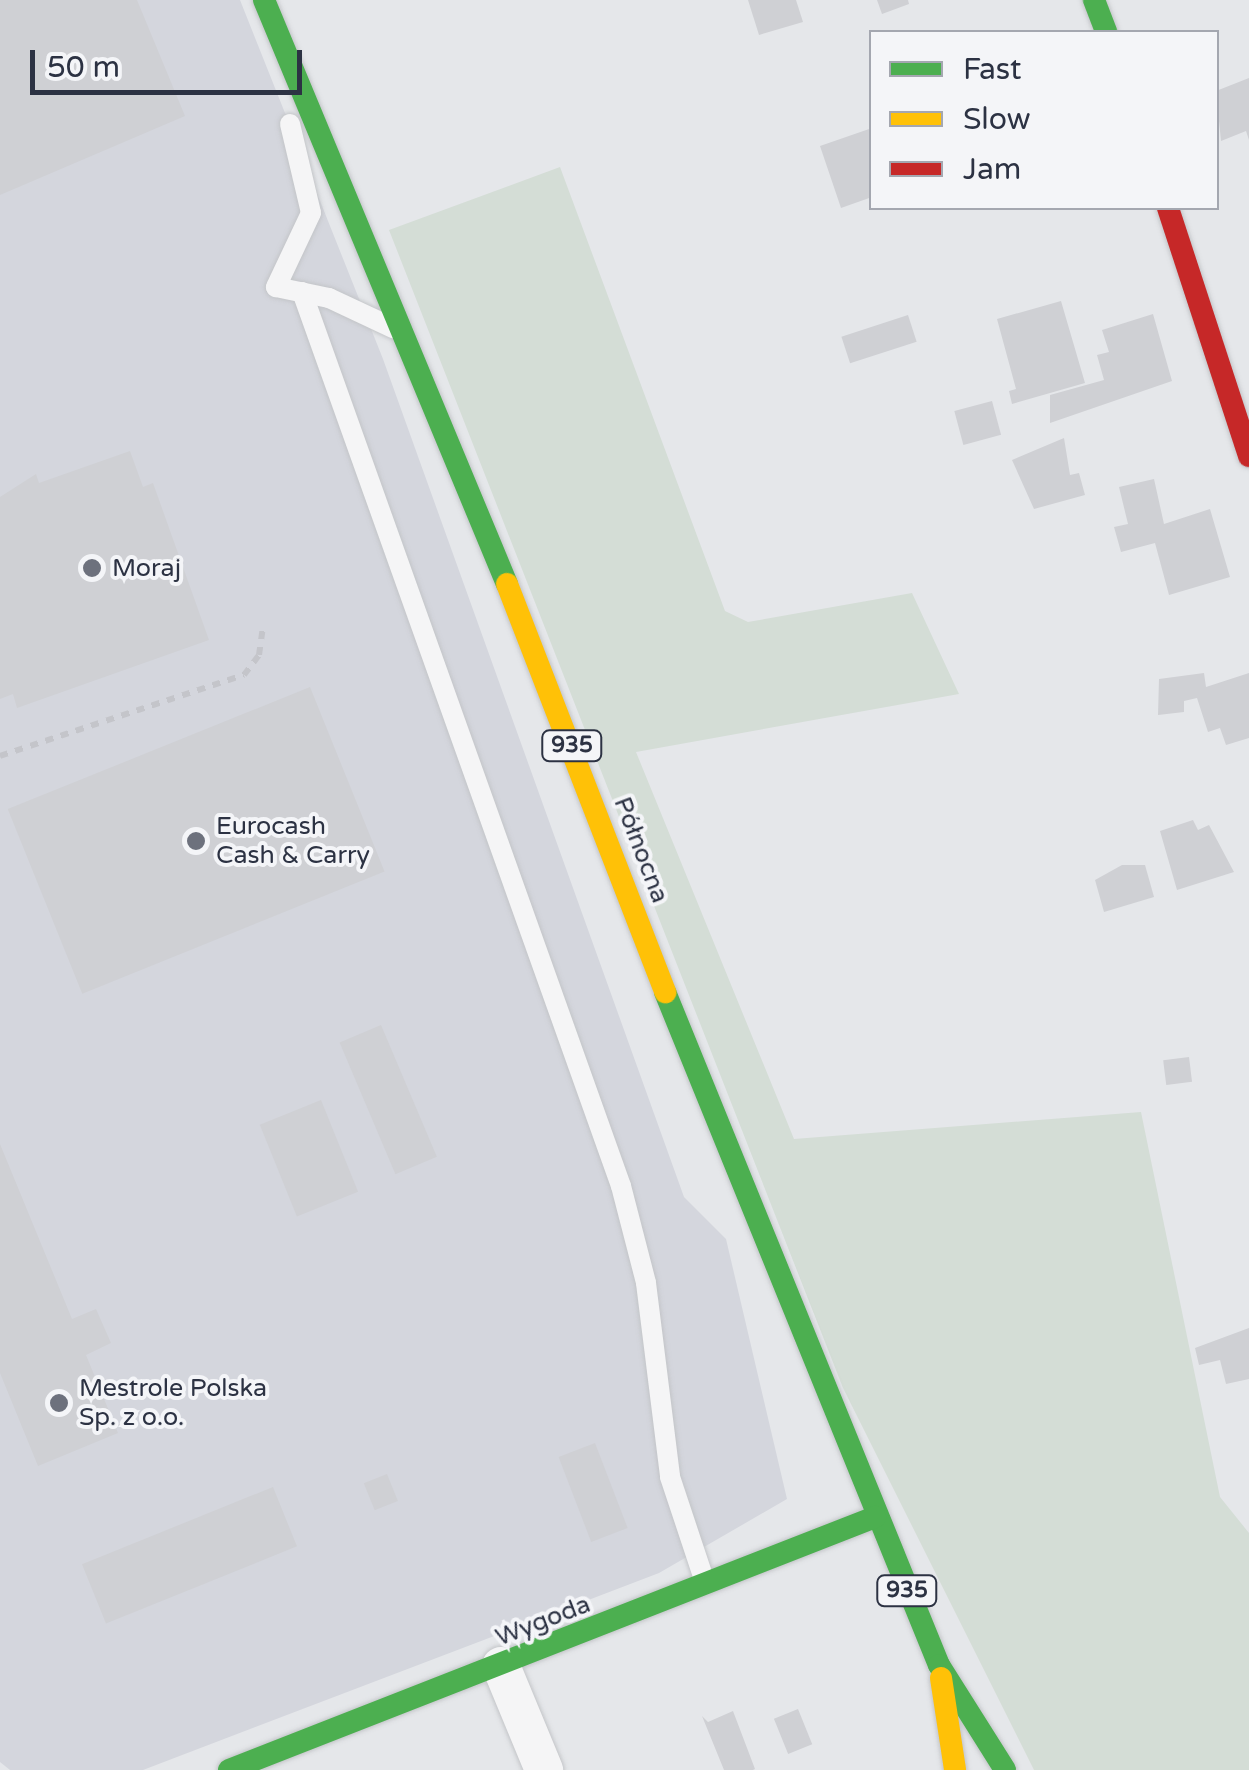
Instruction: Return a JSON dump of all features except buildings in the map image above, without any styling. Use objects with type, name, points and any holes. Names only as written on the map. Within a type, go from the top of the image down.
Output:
[{"type":"main road","name":"Północna","points":[[264,0],[411,338],[756,1232],[875,1517],[940,1665],[1005,1770]]},
{"type":"main road","points":[[1094,0],[1105,30]]},
{"type":"main road","points":[[1169,210],[1249,456]]},
{"type":"main road","name":"Wygoda","points":[[229,1770],[707,1588],[875,1517]]},
{"type":"main road","name":"Północna","points":[[940,1665],[955,1770]]},
{"type":"street","points":[[501,1666],[544,1770]]},
{"type":"lane","points":[[290,60],[280,93],[311,189],[311,213],[276,287],[358,309],[411,338]]},
{"type":"lane","points":[[302,292],[621,1186],[646,1283],[670,1477],[707,1588]]},
{"type":"path","points":[[0,756],[244,675],[259,654],[262,624]]},
{"type":"shaded area","points":[[0,0],[240,0],[383,359],[684,1197],[726,1239],[787,1499],[659,1573],[143,1770],[10,1770],[0,1762]]},
{"type":"shaded area","points":[[560,167],[725,611],[748,622],[912,593],[959,694],[636,752],[794,1139],[1141,1112],[1220,1497],[1249,1533],[1249,1770],[1034,1770],[843,1388],[389,230]]},
{"type":"traffic: fast","points":[[264,0],[507,584]]},
{"type":"traffic: fast","points":[[1094,0],[1105,30]]},
{"type":"traffic: fast","points":[[665,992],[939,1665],[1005,1770]]},
{"type":"traffic: fast","points":[[229,1770],[875,1517]]},
{"type":"traffic: slow","points":[[507,584],[665,992]]},
{"type":"traffic: slow","points":[[941,1678],[955,1770]]},
{"type":"traffic: jam","points":[[1169,210],[1249,456]]},
{"type":"place","name":"Moraj","points":[[92,568]]},
{"type":"place","name":"Eurocash Cash & Carry","points":[[196,841]]},
{"type":"place","name":"Mestrole Polska Sp. z o.o.","points":[[59,1403]]}]
